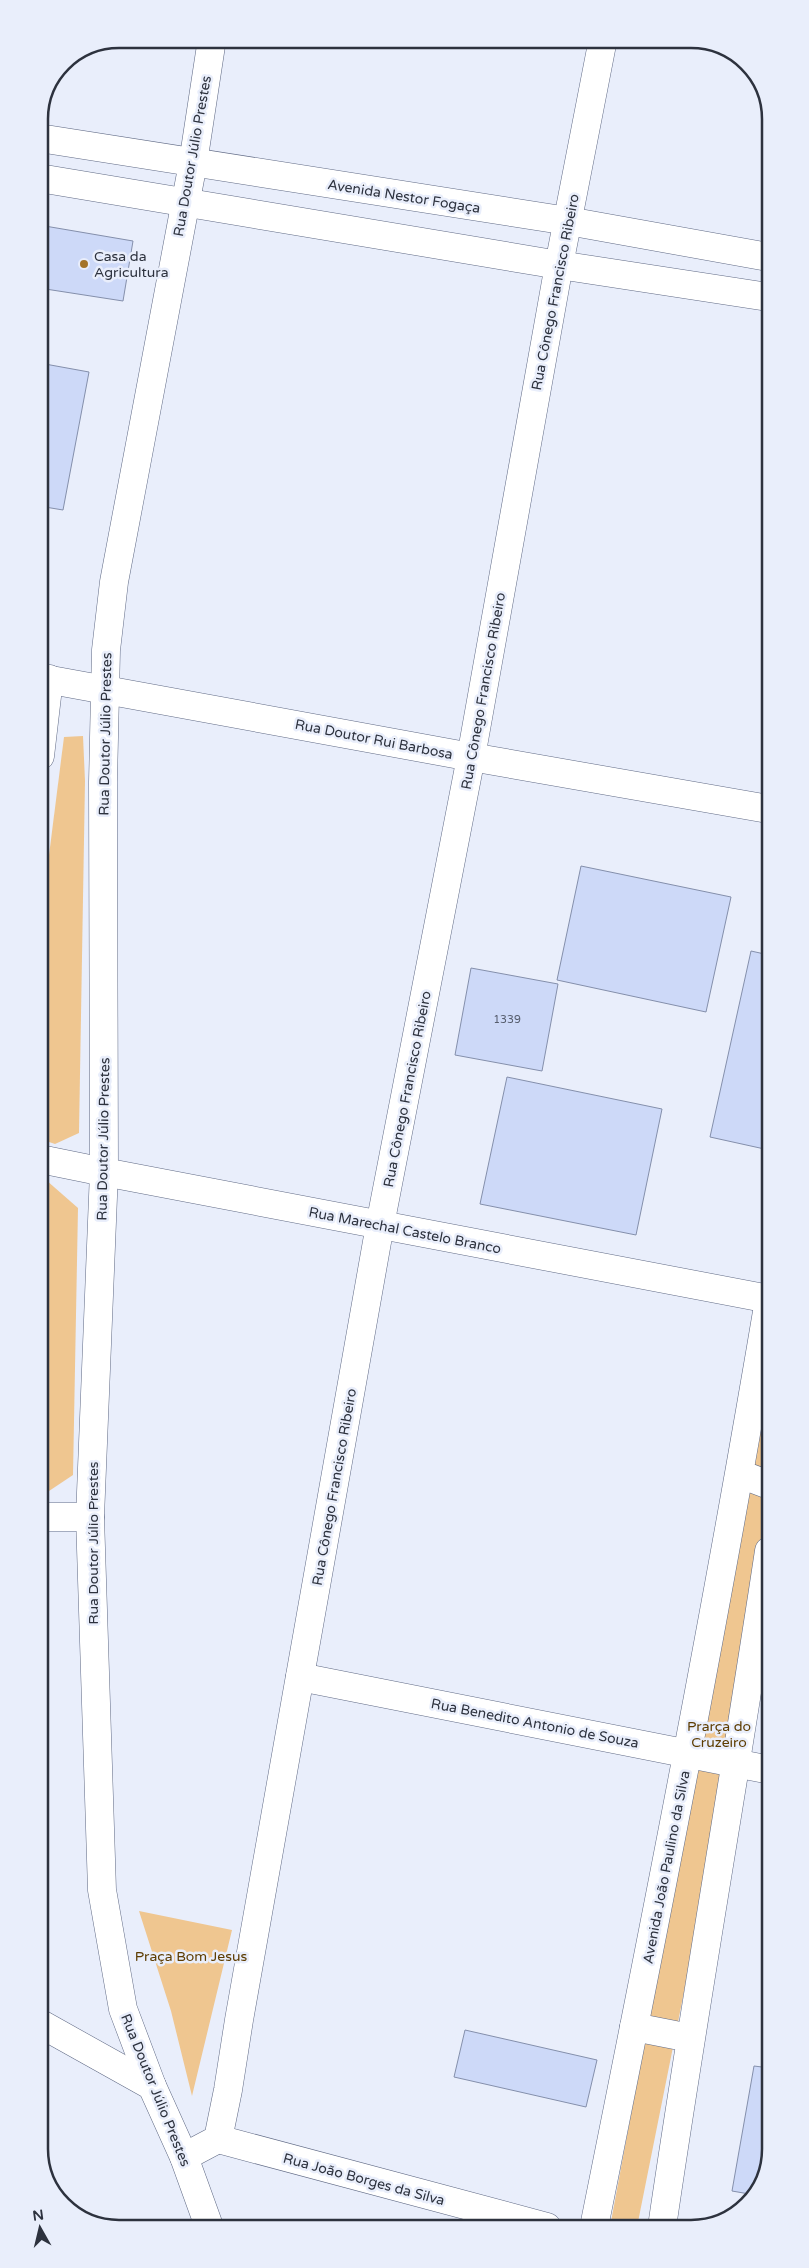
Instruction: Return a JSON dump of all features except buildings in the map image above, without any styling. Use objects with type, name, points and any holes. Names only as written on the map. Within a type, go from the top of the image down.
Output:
[{"type":"main road","name":"Rua Doutor Júlio Prestes","points":[[207,2220],[184,2157],[152,2086],[123,2009],[102,1890],[90,1517],[104,1172],[103,782],[106,650],[114,582],[193,163],[211,48]]},
{"type":"main road","name":"Rua Cônego Francisco Ribeiro","points":[[218,2139],[380,1225],[471,757],[559,265],[601,48]]},
{"type":"main road","name":"Avenida Nestor Fogaça","points":[[48,139],[568,221],[762,256]]},
{"type":"main road","points":[[48,179],[559,265],[762,296]]},
{"type":"main road","name":"Rua Doutor Rui Barbosa","points":[[48,679],[471,757],[762,808]]},
{"type":"main road","name":"Rua Marechal Castelo Branco","points":[[48,1161],[762,1298]]},
{"type":"main road","name":"Avenida João Paulino da Silva","points":[[595,2220],[689,1754],[762,1341]]},
{"type":"main road","points":[[740,1474],[762,1482]]},
{"type":"main road","points":[[48,1517],[90,1517]]},
{"type":"main road","points":[[663,2220],[690,2038],[737,1763],[762,1597]]},
{"type":"main road","name":"Rua Benedito Antonio de Souza","points":[[300,1677],[762,1768]]},
{"type":"main road","points":[[48,2028],[152,2086]]},
{"type":"main road","points":[[634,2028],[690,2038]]},
{"type":"main road","points":[[184,2157],[218,2139]]},
{"type":"main road","name":"Rua João Borges da Silva","points":[[218,2139],[522,2220]]},
{"type":"green space","points":[[83,736],[85,781],[79,1133],[55,1144],[48,1142],[48,863],[64,737]]},
{"type":"green space","points":[[48,1182],[78,1208],[73,1475],[49,1491]]},
{"type":"green space","name":"Prarça do Cruzeiro","points":[[762,1410],[762,1532],[747,1621],[735,1737],[638,2220],[611,2220]]},
{"type":"green space","name":"Praça Bom Jesus","points":[[139,1911],[232,1930],[192,2096],[171,2011]]},
{"type":"place","name":"Casa da Agricultura","points":[[84,264]]}]
